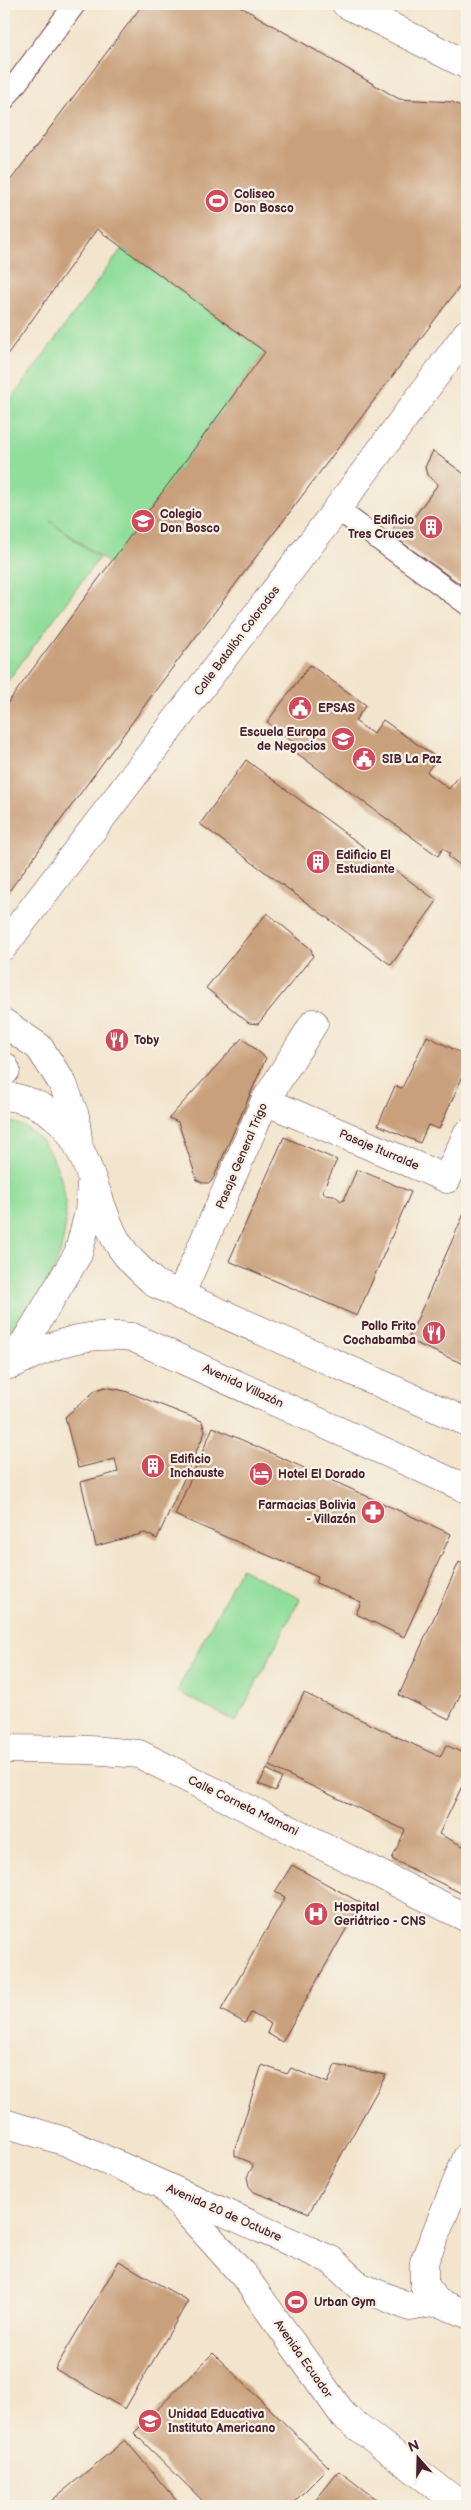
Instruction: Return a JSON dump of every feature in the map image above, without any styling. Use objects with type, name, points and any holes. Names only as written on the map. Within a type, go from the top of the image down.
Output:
[{"type":"main road","points":[[346,4],[467,65]]},
{"type":"main road","name":"Calle Batallón Colorados","points":[[4,946],[337,510],[467,333]]},
{"type":"main road","points":[[4,1023],[39,1047],[63,1084],[75,1116],[80,1148],[113,1234],[130,1261],[156,1284],[467,1422]]},
{"type":"main road","name":"Pasaje General Trigo","points":[[180,1296],[265,1101],[314,1023]]},
{"type":"main road","points":[[4,1066],[6,1070],[4,1072]]},
{"type":"main road","points":[[4,1096],[25,1098],[46,1108],[62,1121],[80,1148]]},
{"type":"main road","name":"Pasaje Iturralde","points":[[265,1101],[447,1179],[467,1134]]},
{"type":"main road","points":[[8,1367],[78,1254],[89,1212],[92,1180]]},
{"type":"main road","name":"Avenida Villazón","points":[[8,1367],[43,1349],[74,1339],[106,1334],[132,1337],[467,1489]]},
{"type":"main road","name":"Calle Corneta Mamani","points":[[4,1749],[90,1750],[139,1754],[467,1918]]},
{"type":"main road","name":"Avenida 20 de Octubre","points":[[4,2123],[64,2141],[165,2188],[330,2260],[359,2286],[410,2307],[430,2293]]},
{"type":"main road","points":[[467,2158],[424,2262],[430,2293],[467,2314]]},
{"type":"main road","name":"Avenida Ecuador","points":[[165,2188],[245,2277],[344,2416],[462,2506]]},
{"type":"lane","points":[[4,100],[75,4]]},
{"type":"lane","points":[[337,510],[467,604]]},
{"type":"green space","points":[[122,248],[265,352],[110,564],[50,521],[99,558],[4,686],[4,409]]},
{"type":"green space","points":[[4,1121],[19,1124],[32,1132],[51,1155],[61,1179],[65,1203],[65,1228],[60,1252],[51,1276],[38,1298],[23,1317],[4,1334]]},
{"type":"green space","points":[[241,1568],[300,1599],[236,1722],[177,1691]]},
{"type":"building","name":"Colegio Don Bosco","points":[[143,4],[236,4],[399,99],[452,102],[467,109],[467,277],[161,683],[4,898],[4,708],[265,352],[97,229],[4,359],[4,189]]},
{"type":"building","name":"Edificio Tres Cruces","points":[[433,451],[467,476],[467,589],[390,534],[403,514],[412,520],[438,484],[427,475],[425,467]]},
{"type":"building","points":[[310,665],[366,705],[355,721],[373,734],[383,720],[437,758],[427,772],[449,789],[460,775],[467,781],[467,870],[448,856],[450,854],[443,848],[438,856],[295,752],[301,744],[294,740],[293,742],[267,722]]},
{"type":"building","name":"Edificio El Estudiante","points":[[246,760],[437,901],[391,965],[200,824]]},
{"type":"building","points":[[267,913],[311,949],[313,956],[258,1024],[249,1023],[206,988]]},
{"type":"building","points":[[427,1036],[467,1056],[467,1067],[439,1129],[428,1125],[420,1143],[378,1125],[395,1086],[402,1088]]},
{"type":"building","points":[[242,1038],[266,1058],[214,1177],[210,1183],[203,1183],[197,1180],[178,1122],[169,1118]]},
{"type":"building","points":[[284,1137],[337,1160],[323,1190],[324,1194],[334,1195],[341,1201],[344,1200],[357,1169],[411,1192],[357,1316],[229,1261]]},
{"type":"building","points":[[467,1207],[467,1361],[466,1365],[408,1340]]},
{"type":"building","name":"Edificio Inchauste","points":[[105,1387],[125,1391],[202,1421],[205,1432],[157,1539],[145,1533],[96,1546],[81,1482],[118,1472],[115,1459],[78,1468],[65,1417],[96,1390]]},
{"type":"building","points":[[213,1427],[451,1534],[404,1637],[356,1614],[361,1602],[316,1583],[318,1577],[175,1515]]},
{"type":"building","points":[[459,1562],[467,1566],[467,1680],[449,1719],[399,1695]]},
{"type":"building","points":[[304,1693],[440,1757],[446,1745],[467,1755],[467,1781],[465,1780],[439,1834],[467,1848],[467,1896],[392,1859],[405,1830],[269,1766]]},
{"type":"building","points":[[267,1769],[282,1778],[275,1791],[259,1784]]},
{"type":"building","points":[[292,1865],[361,1903],[282,2042],[267,2033],[271,2024],[251,2013],[245,2023],[221,2010],[285,1897],[275,1892]]},
{"type":"building","points":[[262,2065],[287,2074],[291,2068],[328,2083],[335,2065],[386,2075],[309,2213],[254,2192],[249,2186],[247,2177],[253,2166],[250,2162],[235,2156],[235,2149]]},
{"type":"building","points":[[119,2261],[188,2301],[125,2409],[55,2369]]},
{"type":"building","points":[[213,2353],[329,2467],[290,2506],[208,2506],[134,2433]]},
{"type":"building","points":[[125,2440],[181,2506],[45,2506]]},
{"type":"building","points":[[339,2471],[385,2506],[311,2506]]},
{"type":"place","name":"Coliseo Don Bosco","points":[[217,201]]},
{"type":"place","name":"Colegio Don Bosco","points":[[143,521]]},
{"type":"place","name":"Edificio Tres Cruces","points":[[431,527]]},
{"type":"place","name":"EPSAS","points":[[300,708]]},
{"type":"place","name":"Escuela Europa de Negocios","points":[[343,739]]},
{"type":"place","name":"SIB La Paz","points":[[364,759]]},
{"type":"place","name":"Edificio El Estudiante","points":[[318,862]]},
{"type":"place","name":"Toby","points":[[117,1040]]},
{"type":"place","name":"Pollo Frito Cochabamba","points":[[434,1333]]},
{"type":"place","name":"Edificio Inchauste","points":[[153,1466]]},
{"type":"place","name":"Hotel El Dorado","points":[[261,1474]]},
{"type":"place","name":"Farmacias Bolivia - Villazón","points":[[373,1512]]},
{"type":"place","name":"Hospital Geriátrico - CNS","points":[[316,1914]]},
{"type":"place","name":"Urban Gym","points":[[296,2302]]},
{"type":"place","name":"Unidad Educativa Instituto Americano","points":[[150,2421]]}]
